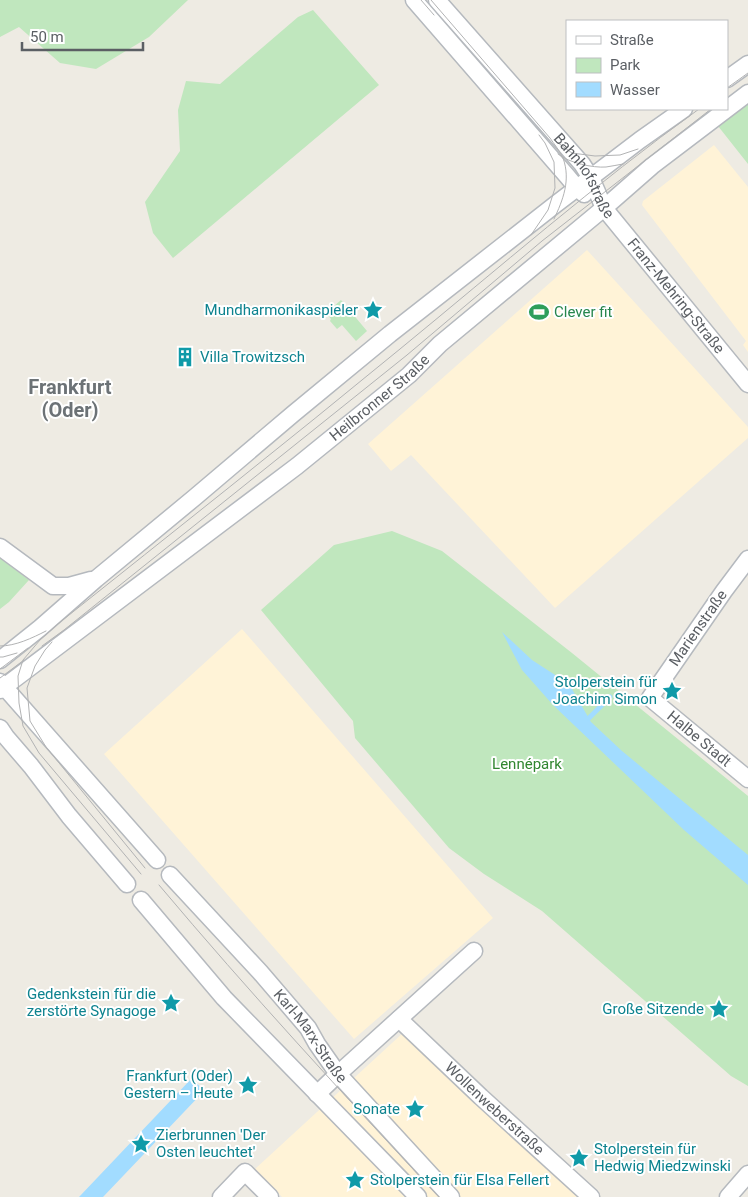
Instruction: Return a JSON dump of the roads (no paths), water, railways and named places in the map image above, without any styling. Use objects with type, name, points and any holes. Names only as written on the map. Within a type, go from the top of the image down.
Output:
[{"type":"street","name":"Bahnhofstraße","points":[[414,0],[577,188],[604,208]]},
{"type":"street","name":"Bahnhofstraße","points":[[437,0],[577,158],[591,178],[604,208]]},
{"type":"street","points":[[728,78],[748,64]]},
{"type":"street","name":"Heilbronner Straße","points":[[728,108],[748,93]]},
{"type":"street","points":[[0,660],[390,334],[577,188],[683,110]]},
{"type":"street","name":"Heilbronner Straße","points":[[1,686],[297,466],[409,375],[440,344],[652,166],[726,110]]},
{"type":"street","name":"Franz-Mehring-Straße","points":[[604,208],[748,384]]},
{"type":"street","points":[[0,547],[53,586],[69,586],[96,579]]},
{"type":"street","name":"Marienstraße","points":[[650,698],[748,559]]},
{"type":"street","points":[[1,686],[157,860]]},
{"type":"street","name":"Halbe Stadt","points":[[650,698],[748,779]]},
{"type":"street","points":[[0,728],[69,816],[127,884]]},
{"type":"street","name":"Karl-Marx-Straße","points":[[170,875],[260,972],[308,1028],[338,1074],[451,1197]]},
{"type":"street","name":"Karl-Marx-Straße","points":[[141,900],[224,998],[418,1197]]},
{"type":"street","points":[[317,1094],[474,951]]},
{"type":"street","name":"Wollenweberstraße","points":[[399,1019],[488,1104],[591,1197]]},
{"type":"street","points":[[221,1197],[245,1172],[270,1197]]},
{"type":"street","points":[[728,1197],[748,1174]]},
{"type":"water","points":[[502,632],[532,660],[569,684],[591,722],[622,751],[748,855],[748,885],[684,830],[553,705],[522,670]]},
{"type":"water","name":"Zierbrunnen 'Der Osten leuchtet'","points":[[192,1078],[204,1091],[103,1197],[79,1197]]},
{"type":"waterway","points":[[589,718],[610,697]]},
{"type":"tram line","points":[[421,0],[434,15]]},
{"type":"tram line","points":[[431,0],[550,138],[562,155],[566,182],[563,197],[554,219]]},
{"type":"tram line","points":[[728,87],[748,73]]},
{"type":"tram line","points":[[141,874],[39,753],[23,726],[19,703],[18,676],[23,660],[40,640],[59,623],[315,418],[585,197],[698,110]]},
{"type":"tram line","points":[[42,646],[407,355],[542,241],[710,110]]},
{"type":"tram line","points":[[531,235],[548,210],[555,188],[554,162],[539,135]]},
{"type":"tram line","points":[[554,140],[572,153],[595,156],[620,155],[638,149]]},
{"type":"tram line","points":[[558,154],[568,160],[588,166],[606,167],[623,164]]},
{"type":"tram line","points":[[0,646],[18,643],[46,631]]},
{"type":"tram line","points":[[52,642],[35,666],[27,688],[30,721],[46,747],[145,868]]},
{"type":"tram line","points":[[0,669],[28,648]]},
{"type":"tram line","points":[[0,657],[17,653]]},
{"type":"tram line","points":[[0,678],[24,660]]},
{"type":"tram line","points":[[159,885],[262,1004],[439,1197]]},
{"type":"place","name":"Mundharmonikaspieler","points":[[373,310]]},
{"type":"place","name":"Clever fit","points":[[539,312]]},
{"type":"place","name":"Villa Trowitzsch","points":[[185,357]]},
{"type":"place","name":"Stolperstein für Joachim Simon","points":[[672,691]]},
{"type":"place","name":"Gedenkstein für die zerstörte Synagoge","points":[[171,1003]]},
{"type":"place","name":"Große Sitzende","points":[[719,1009]]},
{"type":"place","name":"Frankfurt (Oder) Gestern – Heute","points":[[248,1085]]},
{"type":"place","name":"Sonate","points":[[415,1109]]},
{"type":"place","name":"Zierbrunnen 'Der Osten leuchtet'","points":[[141,1144]]},
{"type":"place","name":"Stolperstein für Hedwig Miedzwinski","points":[[579,1158]]},
{"type":"place","name":"Stolperstein für Elsa Fellert","points":[[355,1180]]},
{"type":"district","name":"Frankfurt (Oder)","points":[[70,398]]},
{"type":"park label","name":"Lennépark","points":[[527,764]]}]
